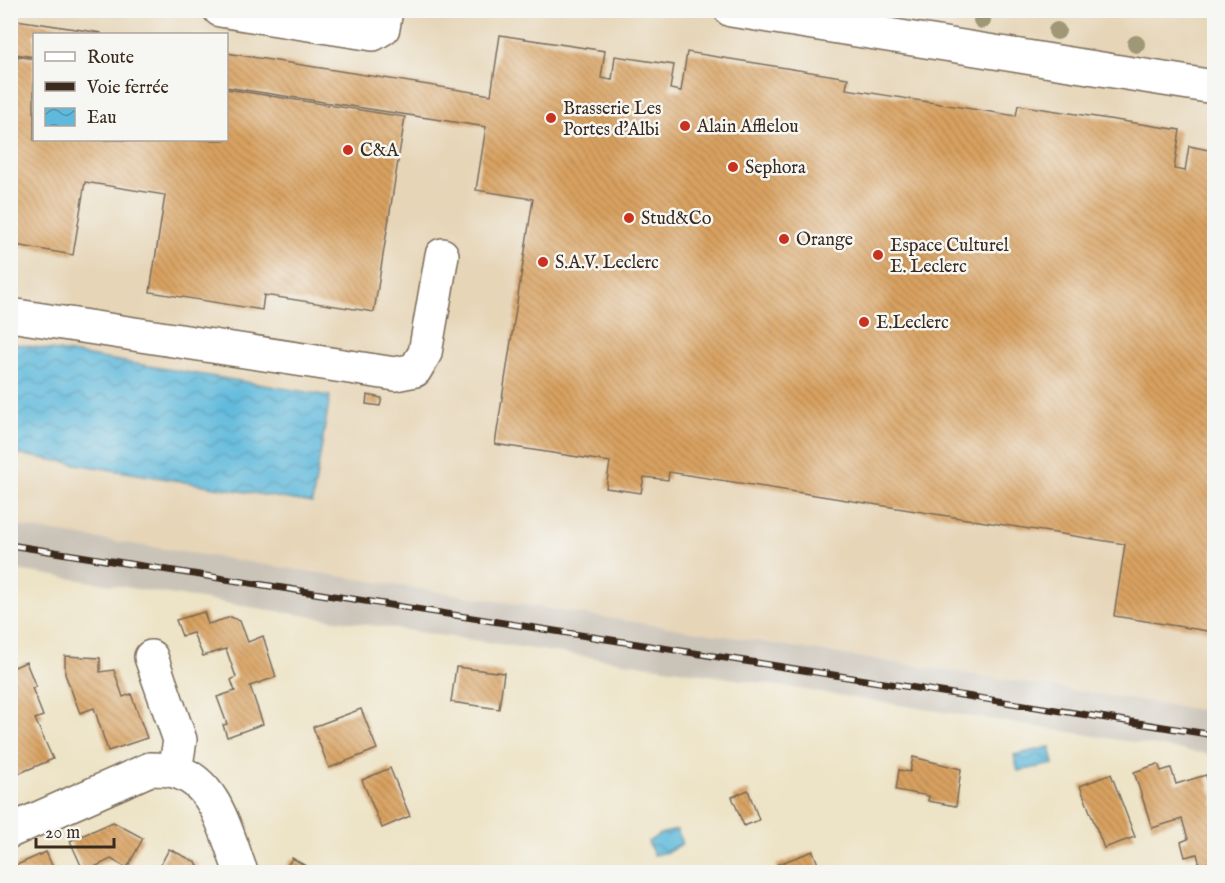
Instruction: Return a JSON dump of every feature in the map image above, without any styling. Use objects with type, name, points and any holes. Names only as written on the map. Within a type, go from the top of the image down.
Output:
[{"type":"street","points":[[220,10],[373,34],[383,28],[386,10]]},
{"type":"street","points":[[730,10],[1215,87]]},
{"type":"street","points":[[10,315],[395,374],[415,370],[425,353],[442,255]]},
{"type":"street","points":[[151,657],[180,740],[175,771]]},
{"type":"street","points":[[10,831],[150,769],[175,771],[197,782],[213,800],[241,873]]},
{"type":"shaded area","points":[[10,11],[1214,11],[1214,712],[11,525]]},
{"type":"shaded area","points":[[10,525],[1214,712],[1214,755],[692,672],[295,614],[11,569]]},
{"type":"water","points":[[10,343],[330,396],[312,503],[11,453]]},
{"type":"water","points":[[1050,747],[1054,764],[1018,771],[1014,755]]},
{"type":"water","points":[[677,830],[682,844],[668,852],[654,855],[648,842],[660,834]]},
{"type":"building","points":[[10,19],[101,33],[33,33],[33,57],[10,53]]},
{"type":"building","name":"E.Leclerc","points":[[500,35],[605,51],[601,78],[612,80],[615,56],[674,65],[670,89],[681,91],[687,52],[848,78],[846,89],[1016,116],[1018,105],[1180,130],[1174,169],[1185,171],[1189,146],[1214,151],[1214,632],[1114,616],[1125,544],[669,472],[668,480],[644,477],[641,493],[606,488],[610,462],[495,444],[533,199],[476,190],[486,127],[228,87],[228,53],[491,95]]},
{"type":"building","points":[[18,56],[33,59],[33,141],[228,141],[228,89],[405,117],[374,312],[264,295],[262,310],[150,292],[165,195],[85,182],[73,255],[10,244],[10,104]]},
{"type":"building","points":[[367,395],[382,398],[380,406],[366,404]]},
{"type":"building","points":[[204,612],[208,624],[231,617],[240,621],[248,642],[263,636],[276,677],[250,686],[263,724],[227,737],[223,725],[227,724],[217,697],[235,691],[231,680],[236,677],[226,649],[203,656],[193,633],[182,636],[176,620]]},
{"type":"building","points":[[65,656],[100,658],[100,672],[114,670],[123,697],[131,694],[147,738],[108,751],[94,708],[80,713],[65,674]]},
{"type":"building","points":[[26,662],[36,687],[32,688],[43,716],[35,719],[53,759],[15,775],[10,764],[10,669]]},
{"type":"building","points":[[456,667],[504,673],[499,709],[451,702]]},
{"type":"building","points":[[361,709],[377,749],[329,768],[313,727]]},
{"type":"building","points":[[913,757],[961,769],[956,806],[928,801],[929,796],[896,790],[899,770],[910,772]]},
{"type":"building","points":[[1158,764],[1161,771],[1171,768],[1176,784],[1206,775],[1214,800],[1214,861],[1200,865],[1197,854],[1185,857],[1181,842],[1188,839],[1182,819],[1152,828],[1134,772]]},
{"type":"building","points":[[390,768],[410,816],[382,828],[362,780]]},
{"type":"building","points":[[1111,774],[1135,837],[1104,848],[1080,786]]},
{"type":"building","points":[[748,790],[759,820],[744,826],[732,797]]},
{"type":"building","points":[[113,822],[143,838],[127,868],[111,859],[84,872],[70,841]]},
{"type":"building","points":[[169,849],[196,862],[201,872],[157,872]]},
{"type":"building","points":[[813,851],[821,872],[779,872],[776,865]]},
{"type":"building","points":[[46,852],[55,872],[10,872],[10,868]]},
{"type":"building","points":[[292,858],[316,872],[284,872]]},
{"type":"building","points":[[555,866],[581,872],[545,872]]},
{"type":"railway","points":[[10,545],[1214,735]]},
{"type":"place","name":"Brasserie Les Portes d'Albi","points":[[551,118]]},
{"type":"place","name":"Alain Afflelou","points":[[685,126]]},
{"type":"place","name":"C&A","points":[[348,150]]},
{"type":"place","name":"Sephora","points":[[733,167]]},
{"type":"place","name":"Stud&Co","points":[[629,218]]},
{"type":"place","name":"Orange","points":[[784,239]]},
{"type":"place","name":"Espace Culturel E. Leclerc","points":[[878,255]]},
{"type":"place","name":"S.A.V. Leclerc","points":[[543,262]]},
{"type":"place","name":"E.Leclerc","points":[[864,322]]}]
